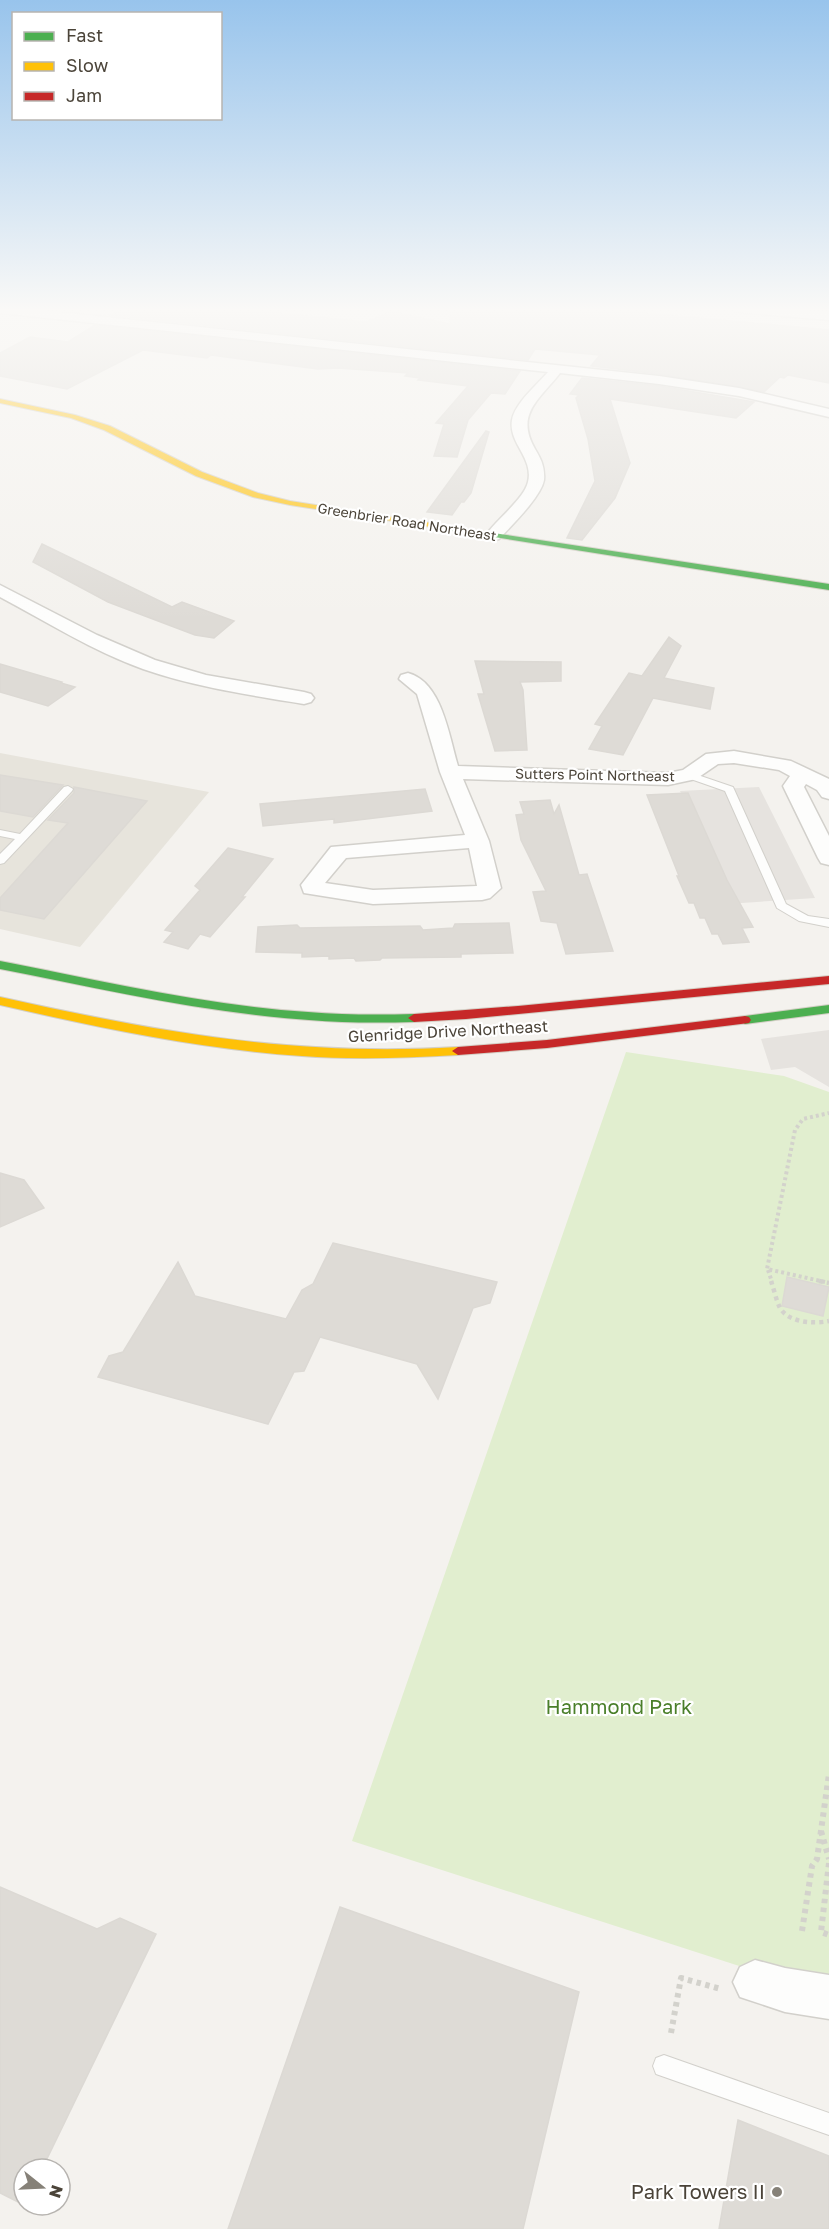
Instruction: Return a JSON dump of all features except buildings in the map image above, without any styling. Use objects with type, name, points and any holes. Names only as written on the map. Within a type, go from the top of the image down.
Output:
[{"type":"main road","name":"Greenbrier Road Northeast","points":[[54,412],[107,428],[199,474],[256,495],[326,511],[829,587]]},
{"type":"main road","name":"Glenridge Drive Northeast","points":[[0,965],[219,1008],[320,1018],[390,1019],[492,1014],[749,985],[829,980]]},
{"type":"main road","name":"Glenridge Drive Northeast","points":[[0,1001],[105,1025],[230,1046],[376,1054],[500,1048],[829,1009]]},
{"type":"street","points":[[493,536],[528,496],[536,482],[536,463],[520,435],[519,420],[523,412]]},
{"type":"street","points":[[0,590],[112,649],[148,664],[215,682],[304,698]]},
{"type":"street","points":[[0,606],[19,600]]},
{"type":"street","points":[[408,679],[420,686],[426,694],[450,772],[478,841],[490,888],[482,893],[373,897],[312,888],[312,885],[339,852],[478,841]]},
{"type":"street","name":"Sutters Point Northeast","points":[[450,772],[668,779],[689,775],[713,758],[734,757],[784,765],[826,786],[829,793]]},
{"type":"street","points":[[803,775],[793,786],[829,858]]},
{"type":"street","points":[[755,1982],[785,1990],[829,1997]]},
{"type":"lane","points":[[689,775],[729,789],[782,906],[791,914],[829,923]]},
{"type":"lane","points":[[0,861],[68,789]]},
{"type":"lane","points":[[0,833],[21,837]]},
{"type":"lane","points":[[664,2066],[829,2124]]},
{"type":"path","points":[[829,1113],[803,1119],[795,1130],[767,1269],[781,1310],[803,1323],[817,1324],[829,1321]]},
{"type":"path","points":[[767,1269],[829,1283]]},
{"type":"path","points":[[802,1931],[812,1866],[817,1859],[829,1774]]},
{"type":"path","points":[[820,1830],[829,1861],[821,1932],[829,1935]]},
{"type":"shaded area","points":[[0,753],[209,792],[80,947],[0,929]]},
{"type":"shaded area","points":[[759,787],[815,898],[727,904],[680,791]]},
{"type":"shaded area","points":[[829,1030],[829,1087],[795,1067],[771,1070],[761,1039]]},
{"type":"green space","name":"Hammond Park","points":[[626,1052],[784,1076],[829,1092],[829,1995],[352,1841]]},
{"type":"traffic: fast","points":[[444,527],[829,587]]},
{"type":"traffic: fast","points":[[0,965],[155,995],[257,1011],[361,1019],[414,1018]]},
{"type":"traffic: fast","points":[[745,1020],[829,1009]]},
{"type":"traffic: slow","points":[[54,412],[107,428],[199,474],[256,495],[290,503],[444,527]]},
{"type":"traffic: slow","points":[[0,1001],[139,1030],[244,1046],[347,1054],[458,1051]]},
{"type":"traffic: jam","points":[[414,1018],[829,980]]},
{"type":"traffic: jam","points":[[458,1051],[547,1044],[745,1020]]},
{"type":"place","name":"Park Towers II","points":[[777,2192]]}]
